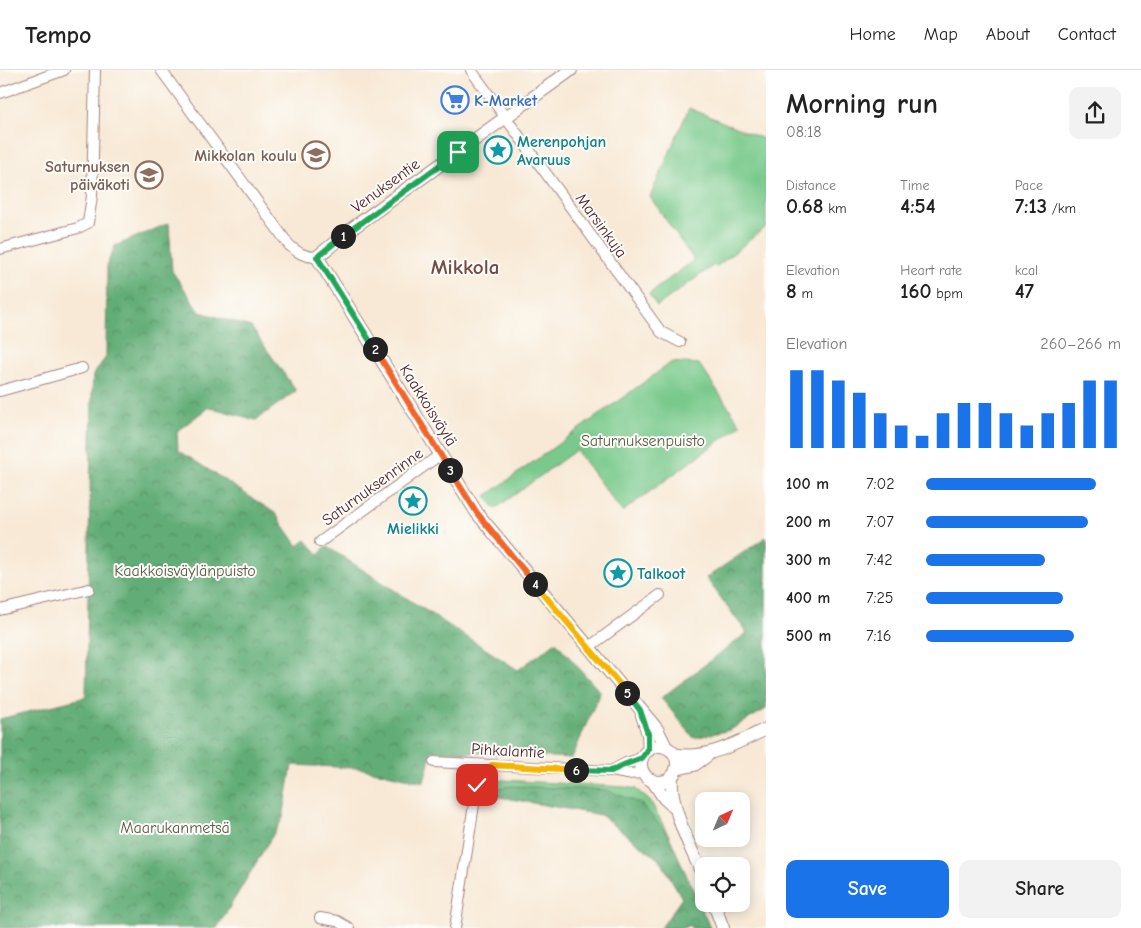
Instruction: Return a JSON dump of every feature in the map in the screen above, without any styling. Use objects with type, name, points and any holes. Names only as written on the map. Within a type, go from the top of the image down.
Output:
[{"type":"street","points":[[0,93],[64,70]]},
{"type":"street","points":[[0,249],[78,228],[88,223],[92,196],[95,70]]},
{"type":"street","points":[[161,70],[289,245],[299,254],[317,257]]},
{"type":"street","name":"Marsinkuja","points":[[471,70],[661,332],[680,342]]},
{"type":"street","name":"Venuksentie","points":[[317,257],[354,227],[571,70]]},
{"type":"street","name":"Kaakkoisväylä","points":[[317,257],[477,513],[657,729],[670,751]]},
{"type":"street","points":[[0,391],[82,368]]},
{"type":"street","name":"Saturnuksenrinne","points":[[320,542],[441,454]]},
{"type":"street","points":[[0,610],[89,588]]},
{"type":"street","points":[[589,647],[660,595]]},
{"type":"street","name":"Kaakkoisväylä","points":[[640,710],[648,734],[646,754]]},
{"type":"street","points":[[675,808],[664,798],[642,766],[646,754],[657,746],[691,756],[712,752],[740,742],[766,729]]},
{"type":"street","points":[[670,751],[677,761],[671,784],[675,808],[695,857]]},
{"type":"street","points":[[648,777],[662,781],[712,752]]},
{"type":"street","name":"Pihkalantie","points":[[611,771],[646,754]]},
{"type":"street","name":"Pihkalantie","points":[[434,762],[611,771],[648,777]]},
{"type":"street","points":[[455,928],[477,785],[483,773],[492,765]]},
{"type":"street","points":[[717,912],[723,928]]},
{"type":"street","points":[[320,918],[338,921],[349,928]]},
{"type":"green space","points":[[689,108],[766,140],[766,227],[716,267],[714,265],[657,306],[649,294],[694,260],[650,197]]},
{"type":"green space","points":[[169,223],[172,271],[200,312],[251,327],[296,391],[256,420],[209,407],[177,431],[178,450],[275,513],[298,546],[306,540],[319,555],[326,546],[518,670],[556,642],[600,692],[572,758],[432,751],[424,782],[359,768],[292,765],[283,818],[217,928],[0,928],[0,719],[86,697],[92,394],[93,375],[106,357],[107,265],[115,246]]},
{"type":"green space","name":"Saturnuksenpuisto","points":[[672,362],[699,364],[741,425],[622,512],[576,450],[495,509],[486,496]]},
{"type":"green space","points":[[766,537],[766,709],[730,730],[694,738],[661,698],[747,633],[706,578]]},
{"type":"green space","points":[[502,780],[636,789],[651,802],[668,834],[695,894],[695,912],[703,912],[710,928],[691,928],[690,925],[682,928],[661,928],[682,898],[661,861],[601,815],[490,795],[494,785]]},
{"type":"green space","points":[[511,786],[607,790],[640,803],[668,834],[695,894],[695,912],[703,912],[710,928],[691,928],[690,925],[682,928],[661,928],[682,898],[661,861],[601,815],[494,796],[499,788]]},
{"type":"place","name":"K-Market","points":[[455,100]]},
{"type":"place","name":"Merenpohjan Avaruus","points":[[498,150]]},
{"type":"place","name":"Mikkolan koulu","points":[[316,155]]},
{"type":"place","name":"Saturnuksen päiväkoti","points":[[149,175]]},
{"type":"place","name":"Mielikki","points":[[413,501]]},
{"type":"place","name":"Talkoot","points":[[618,573]]},
{"type":"district","name":"Mikkola","points":[[465,267]]},
{"type":"route","points":[[458,152],[354,227],[317,257],[477,513],[627,692],[640,710],[648,734],[648,750],[642,758],[611,771],[492,765],[483,773],[477,785]]},
{"type":"park label","name":"Kaakkoisväylänpuisto","points":[[185,570]]},
{"type":"park label","name":"Maarukanmetsä","points":[[175,827]]}]
